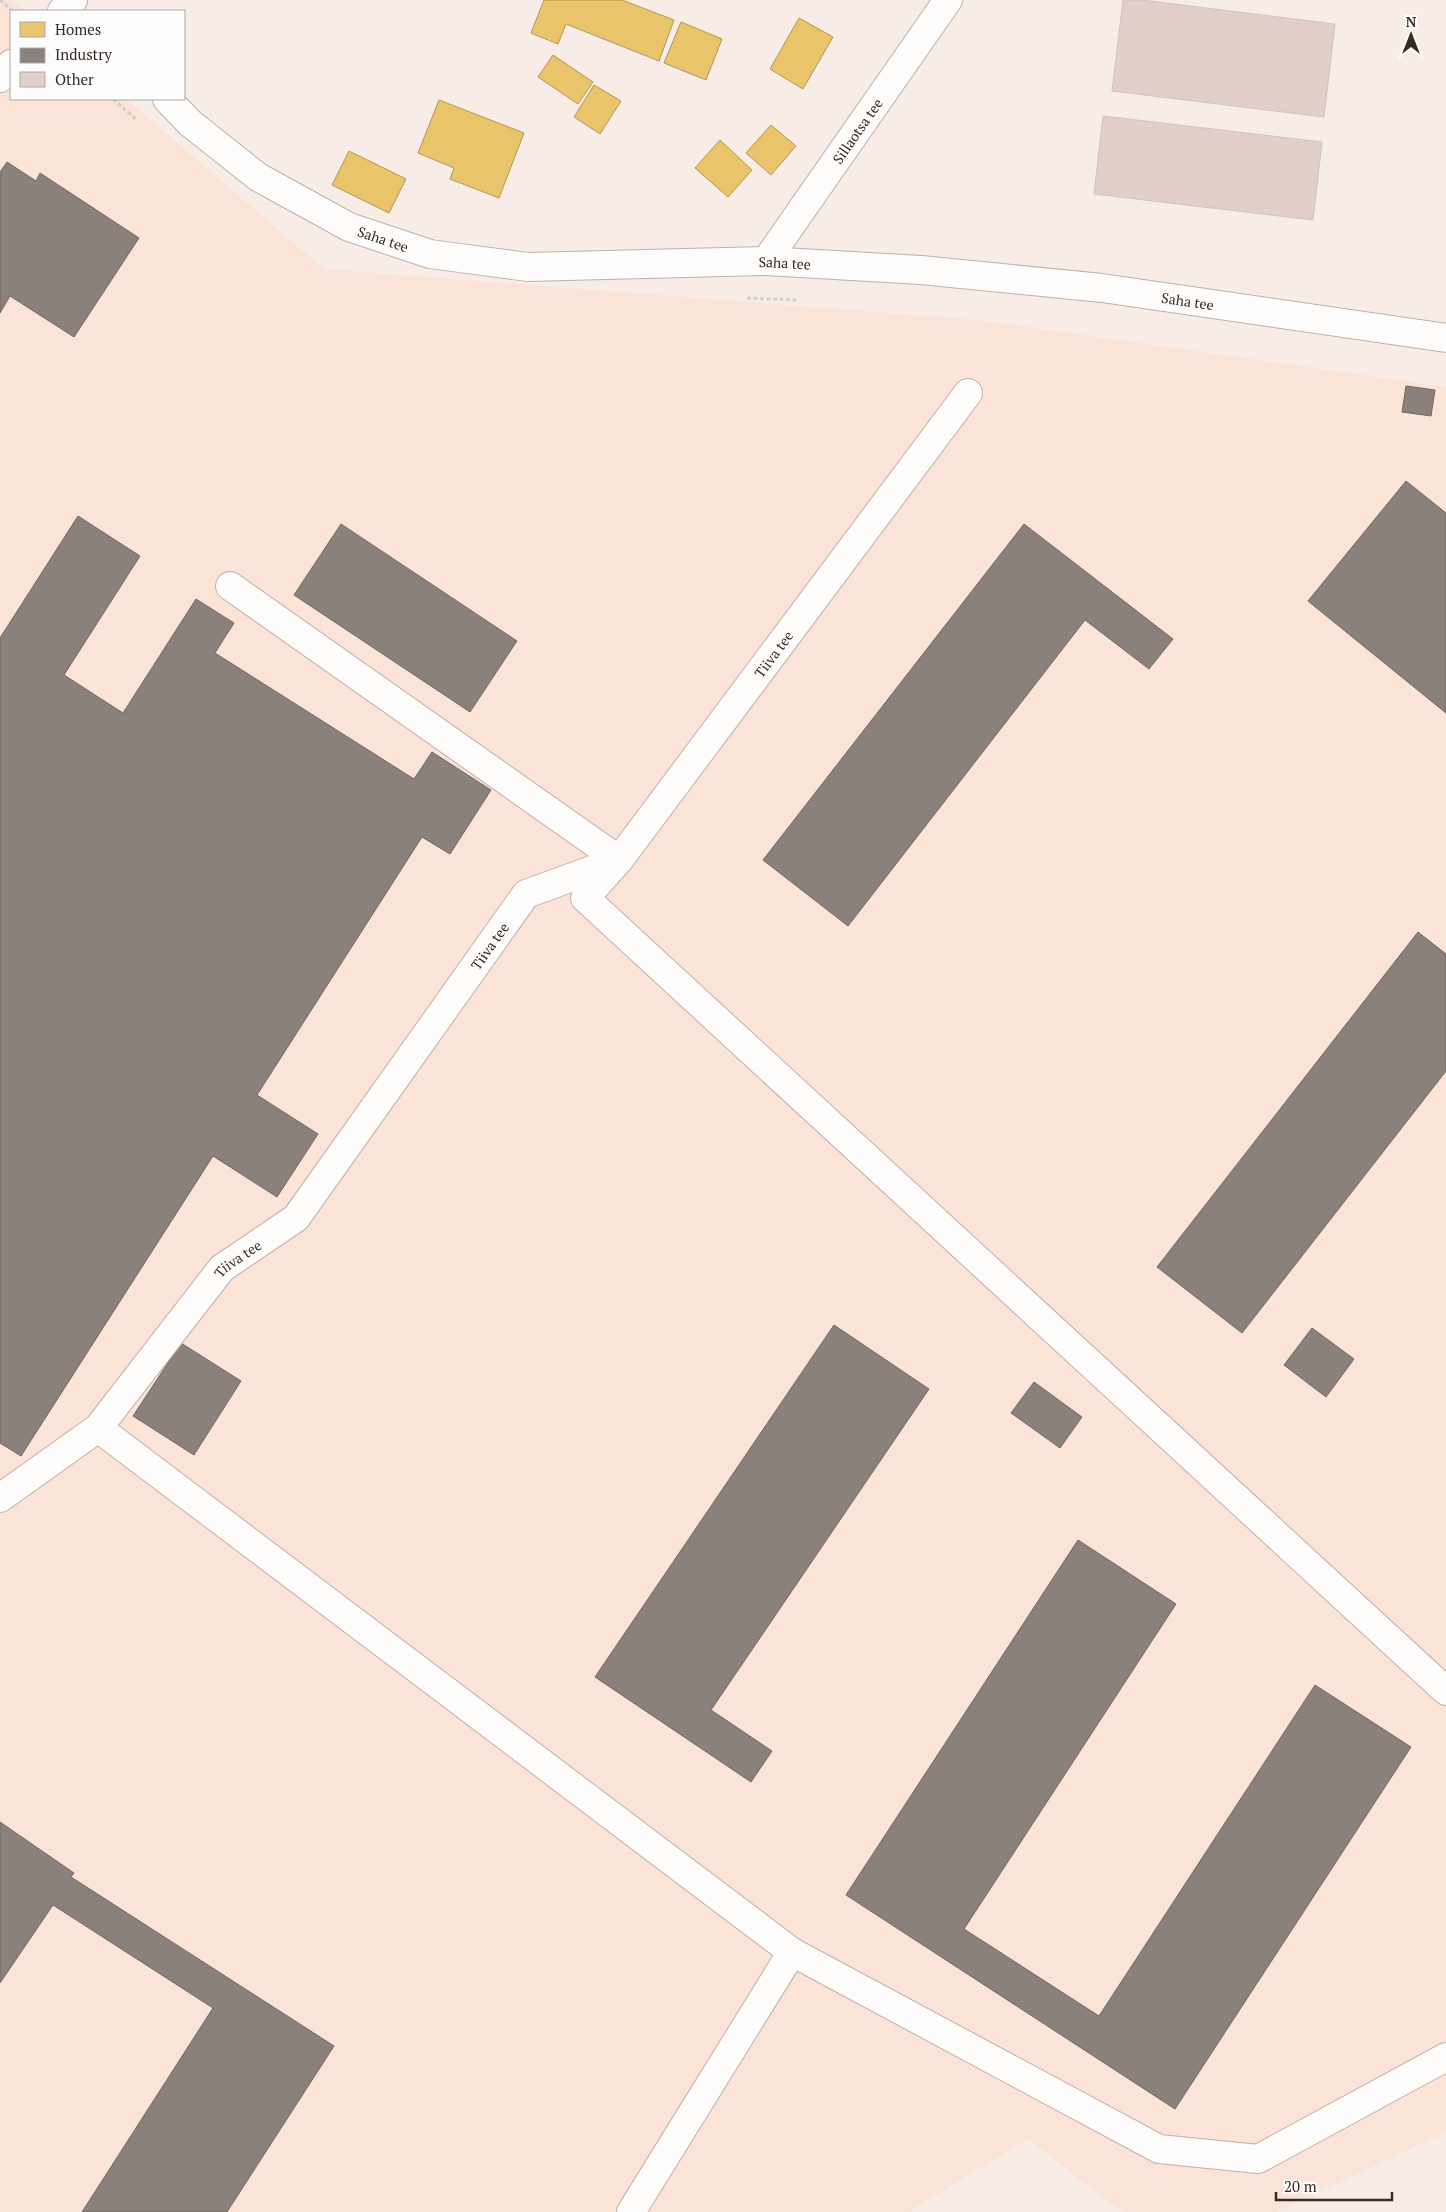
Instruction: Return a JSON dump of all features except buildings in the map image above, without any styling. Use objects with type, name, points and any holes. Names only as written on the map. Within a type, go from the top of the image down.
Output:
[{"type":"street","points":[[63,10],[74,0],[85,10]]},
{"type":"street","name":"Sillaotsa tee","points":[[766,261],[948,0]]},
{"type":"street","points":[[0,78],[10,65]]},
{"type":"street","name":"Saha tee","points":[[168,100],[190,123],[258,177],[349,227],[430,254],[528,267],[766,261],[922,270],[1102,288],[1446,338]]},
{"type":"street","name":"Tiiva tee","points":[[0,1496],[98,1428],[222,1268],[296,1218],[526,894],[619,860],[968,393]]},
{"type":"street","points":[[230,586],[619,860],[584,898],[1446,1691]]},
{"type":"street","points":[[98,1428],[792,1952],[1159,2149],[1258,2159],[1446,2057]]},
{"type":"street","points":[[631,2212],[792,1952]]},
{"type":"path","points":[[0,0],[12,10]]},
{"type":"shaded area","points":[[0,0],[11,0],[23,10],[10,10],[10,100],[127,100],[324,269],[978,320],[1446,387],[1446,2132],[1277,2212],[1122,2212],[1028,2139],[908,2212],[0,2212]]}]
